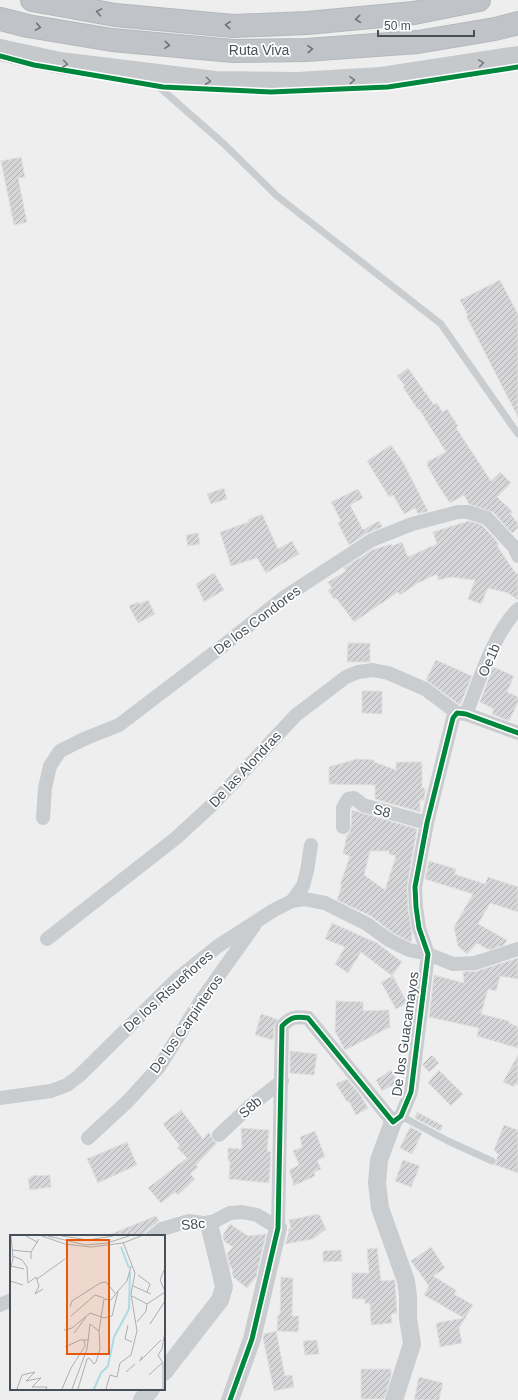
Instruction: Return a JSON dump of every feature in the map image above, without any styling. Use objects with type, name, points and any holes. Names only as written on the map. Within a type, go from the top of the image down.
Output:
[{"type":"highway","name":"Ruta Viva","points":[[32,0],[115,15],[232,26],[307,23],[414,14],[479,0]]},
{"type":"highway","name":"Ruta Viva","points":[[0,19],[28,26],[112,40],[233,51],[306,50],[418,42],[495,29],[518,23]]},
{"type":"main road","points":[[0,50],[60,63],[215,82],[305,82],[380,78],[518,57]]},
{"type":"street","name":"De los Condores","points":[[43,818],[45,788],[50,766],[60,751],[84,739],[119,725],[286,596],[372,540],[412,524],[458,512],[468,512],[487,518],[514,548],[518,556]]},
{"type":"street","name":"Oe1b","points":[[462,713],[508,619],[518,609]]},
{"type":"street","name":"De las Alondras","points":[[47,939],[176,838],[213,804],[296,715],[346,677],[358,672],[373,670],[388,673],[425,689],[462,713]]},
{"type":"street","points":[[462,713],[518,733]]},
{"type":"street","name":"De los Guacamayos","points":[[230,1400],[252,1339],[278,1228],[282,1026],[289,1020],[298,1016],[308,1018],[397,1119],[411,1092],[428,954],[419,928],[416,907],[416,887],[427,823],[453,718],[462,713]]},
{"type":"street","name":"S8","points":[[343,827],[343,808],[348,799],[354,798],[363,805],[427,823]]},
{"type":"street","points":[[292,901],[303,886],[308,871],[311,845]]},
{"type":"street","name":"De los Risueñores","points":[[0,1098],[51,1091],[67,1085],[79,1076],[177,979],[218,946],[292,901],[304,899],[324,903],[367,924],[389,940],[409,950],[428,954],[453,964],[475,963],[518,949]]},
{"type":"street","name":"De los Carpinteros","points":[[88,1138],[128,1101],[159,1067],[202,999],[259,920]]},
{"type":"street","name":"S8b","points":[[219,1135],[250,1106],[282,1081]]},
{"type":"street","points":[[394,1400],[412,1344],[408,1318],[406,1281],[380,1208],[377,1183],[379,1160],[397,1119]]},
{"type":"street","name":"S8c","points":[[154,1235],[162,1229],[189,1221],[209,1224],[230,1213],[242,1212],[257,1215],[278,1228]]},
{"type":"street","points":[[165,1371],[220,1300],[224,1287],[209,1224]]},
{"type":"street","points":[[0,1305],[10,1300]]},
{"type":"street","points":[[142,1400],[150,1390]]},
{"type":"lane","points":[[150,74],[158,86],[224,144],[277,196],[441,324],[518,434]]},
{"type":"lane","points":[[397,1119],[492,1161]]},
{"type":"building","points":[[21,157],[25,177],[18,178],[27,222],[14,225],[1,161]]},
{"type":"building","points":[[500,280],[518,314],[518,417],[466,316],[468,315],[460,300]]},
{"type":"building","points":[[408,368],[434,405],[437,403],[442,412],[447,409],[458,426],[456,428],[491,481],[500,472],[511,483],[497,497],[513,512],[510,514],[518,523],[518,528],[512,533],[493,512],[469,504],[464,495],[450,503],[438,485],[427,465],[427,462],[446,452],[419,409],[418,410],[403,387],[405,386],[397,376]]},
{"type":"building","points":[[391,445],[403,462],[428,511],[418,514],[415,508],[404,514],[393,495],[389,497],[367,461]]},
{"type":"building","points":[[224,488],[227,499],[211,504],[207,494]]},
{"type":"building","points":[[358,489],[363,498],[350,505],[363,530],[379,521],[382,527],[367,533],[349,545],[338,523],[341,521],[331,502]]},
{"type":"building","points":[[262,514],[278,549],[292,541],[299,554],[266,573],[257,558],[231,566],[220,532],[249,522],[248,520]]},
{"type":"building","points":[[469,521],[482,525],[499,544],[497,546],[518,574],[518,600],[508,593],[488,588],[481,604],[468,599],[475,580],[451,577],[438,580],[437,574],[418,583],[400,595],[398,592],[354,622],[328,590],[332,588],[328,582],[346,571],[344,568],[372,550],[391,544],[392,546],[402,542],[408,557],[437,544],[433,532]]},
{"type":"building","points":[[198,533],[200,544],[188,546],[186,535]]},
{"type":"building","points":[[214,573],[224,590],[204,602],[196,584]]},
{"type":"building","points":[[148,600],[155,614],[138,623],[129,606]]},
{"type":"building","points":[[348,643],[370,643],[370,662],[347,662]]},
{"type":"building","points":[[436,660],[472,676],[460,705],[426,680]]},
{"type":"building","points":[[493,667],[514,676],[507,692],[518,697],[518,702],[509,721],[492,714],[494,709],[480,702]]},
{"type":"building","points":[[362,691],[382,691],[382,714],[362,713]]},
{"type":"building","points":[[357,759],[374,760],[374,762],[396,770],[396,762],[422,762],[422,788],[425,788],[425,794],[424,800],[420,800],[420,812],[375,799],[375,785],[329,784],[329,767]]},
{"type":"building","points":[[352,810],[417,829],[407,887],[408,908],[412,934],[411,942],[393,933],[371,916],[337,900],[342,885],[340,885],[350,856],[343,854],[347,835],[350,832]],"holes":[[[370,851],[389,851],[389,854],[396,856],[385,890],[364,875]]]},
{"type":"building","points":[[429,861],[456,869],[454,874],[485,884],[488,877],[518,887],[518,912],[490,903],[478,924],[507,940],[504,945],[489,950],[477,943],[467,954],[458,946],[454,927],[473,894],[425,879]]},
{"type":"building","points":[[332,923],[377,943],[402,962],[392,976],[361,952],[348,973],[335,964],[345,947],[325,939]]},
{"type":"building","points":[[518,958],[518,979],[500,976],[496,991],[488,989],[481,1014],[509,1021],[509,1023],[518,1027],[518,1048],[477,1036],[479,1028],[429,1017],[434,975],[464,983],[463,972],[477,971]]},
{"type":"building","points":[[393,976],[407,1003],[396,1009],[381,982]]},
{"type":"building","points":[[336,1001],[363,1002],[363,1011],[389,1010],[390,1027],[345,1050],[335,1031]]},
{"type":"building","points":[[261,1014],[277,1019],[274,1026],[273,1040],[255,1035]]},
{"type":"building","points":[[290,1051],[317,1054],[314,1075],[290,1073]]},
{"type":"building","points":[[432,1055],[439,1063],[429,1072],[423,1064]]},
{"type":"building","points":[[518,1055],[518,1085],[515,1084],[514,1087],[503,1082]]},
{"type":"building","points":[[391,1070],[398,1082],[382,1091],[376,1080]]},
{"type":"building","points":[[439,1070],[463,1094],[451,1106],[428,1083]]},
{"type":"building","points":[[347,1079],[361,1096],[368,1108],[356,1115],[349,1101],[347,1102],[336,1084]]},
{"type":"building","points":[[181,1110],[203,1139],[209,1132],[213,1140],[217,1143],[196,1165],[198,1167],[190,1174],[195,1179],[178,1195],[175,1192],[161,1203],[148,1188],[187,1158],[177,1148],[180,1146],[163,1124]]},
{"type":"building","points":[[417,1112],[443,1126],[440,1131],[415,1118]]},
{"type":"building","points":[[504,1125],[518,1130],[518,1173],[495,1165],[498,1155],[500,1156],[494,1150]]},
{"type":"building","points":[[410,1127],[422,1133],[412,1154],[400,1148]]},
{"type":"building","points":[[241,1128],[269,1130],[267,1151],[271,1152],[269,1183],[229,1179],[230,1161],[228,1161],[228,1148],[242,1149]]},
{"type":"building","points":[[315,1131],[325,1157],[317,1160],[321,1169],[314,1172],[315,1176],[293,1186],[293,1181],[289,1170],[299,1165],[293,1151],[302,1147],[300,1137]]},
{"type":"building","points":[[127,1142],[137,1165],[98,1183],[87,1159]]},
{"type":"building","points":[[403,1160],[420,1166],[411,1187],[395,1181]]},
{"type":"building","points":[[50,1175],[51,1187],[30,1190],[28,1179],[32,1176]]},
{"type":"building","points":[[319,1214],[326,1229],[313,1239],[285,1244],[289,1232],[288,1229],[291,1228],[289,1220]]},
{"type":"building","points":[[156,1216],[159,1221],[148,1229],[144,1235],[108,1235]]},
{"type":"building","points":[[230,1224],[248,1236],[266,1234],[256,1277],[247,1288],[233,1277],[232,1268],[230,1267],[227,1254],[233,1247],[224,1241],[223,1235]]},
{"type":"building","points":[[431,1247],[445,1268],[433,1276],[456,1290],[454,1294],[473,1305],[459,1328],[462,1343],[440,1347],[436,1323],[464,1318],[424,1295],[429,1286],[411,1261]]},
{"type":"building","points":[[377,1248],[381,1281],[395,1281],[397,1313],[391,1314],[392,1323],[371,1325],[370,1303],[365,1304],[365,1299],[352,1299],[352,1273],[369,1273],[367,1249]]},
{"type":"building","points":[[341,1250],[342,1261],[323,1262],[323,1251]]},
{"type":"building","points":[[281,1277],[293,1278],[292,1316],[299,1316],[298,1332],[277,1331],[278,1315],[280,1315]]},
{"type":"building","points":[[276,1331],[285,1376],[292,1375],[294,1387],[274,1391],[263,1338],[264,1334]]},
{"type":"building","points":[[317,1340],[319,1354],[305,1355],[303,1341]]},
{"type":"building","points":[[361,1369],[391,1369],[391,1376],[384,1399],[361,1399]]},
{"type":"building","points":[[419,1377],[443,1383],[439,1400],[414,1400]]},
{"type":"cycle path","points":[[0,56],[34,65],[163,87],[271,92],[388,87],[518,67]]},
{"type":"cycle path","points":[[230,1400],[252,1339],[278,1228],[282,1026],[294,1018],[308,1018],[393,1122],[401,1116],[411,1092],[428,954],[419,928],[415,887],[427,823],[453,718],[457,713],[466,714],[518,733]]}]
